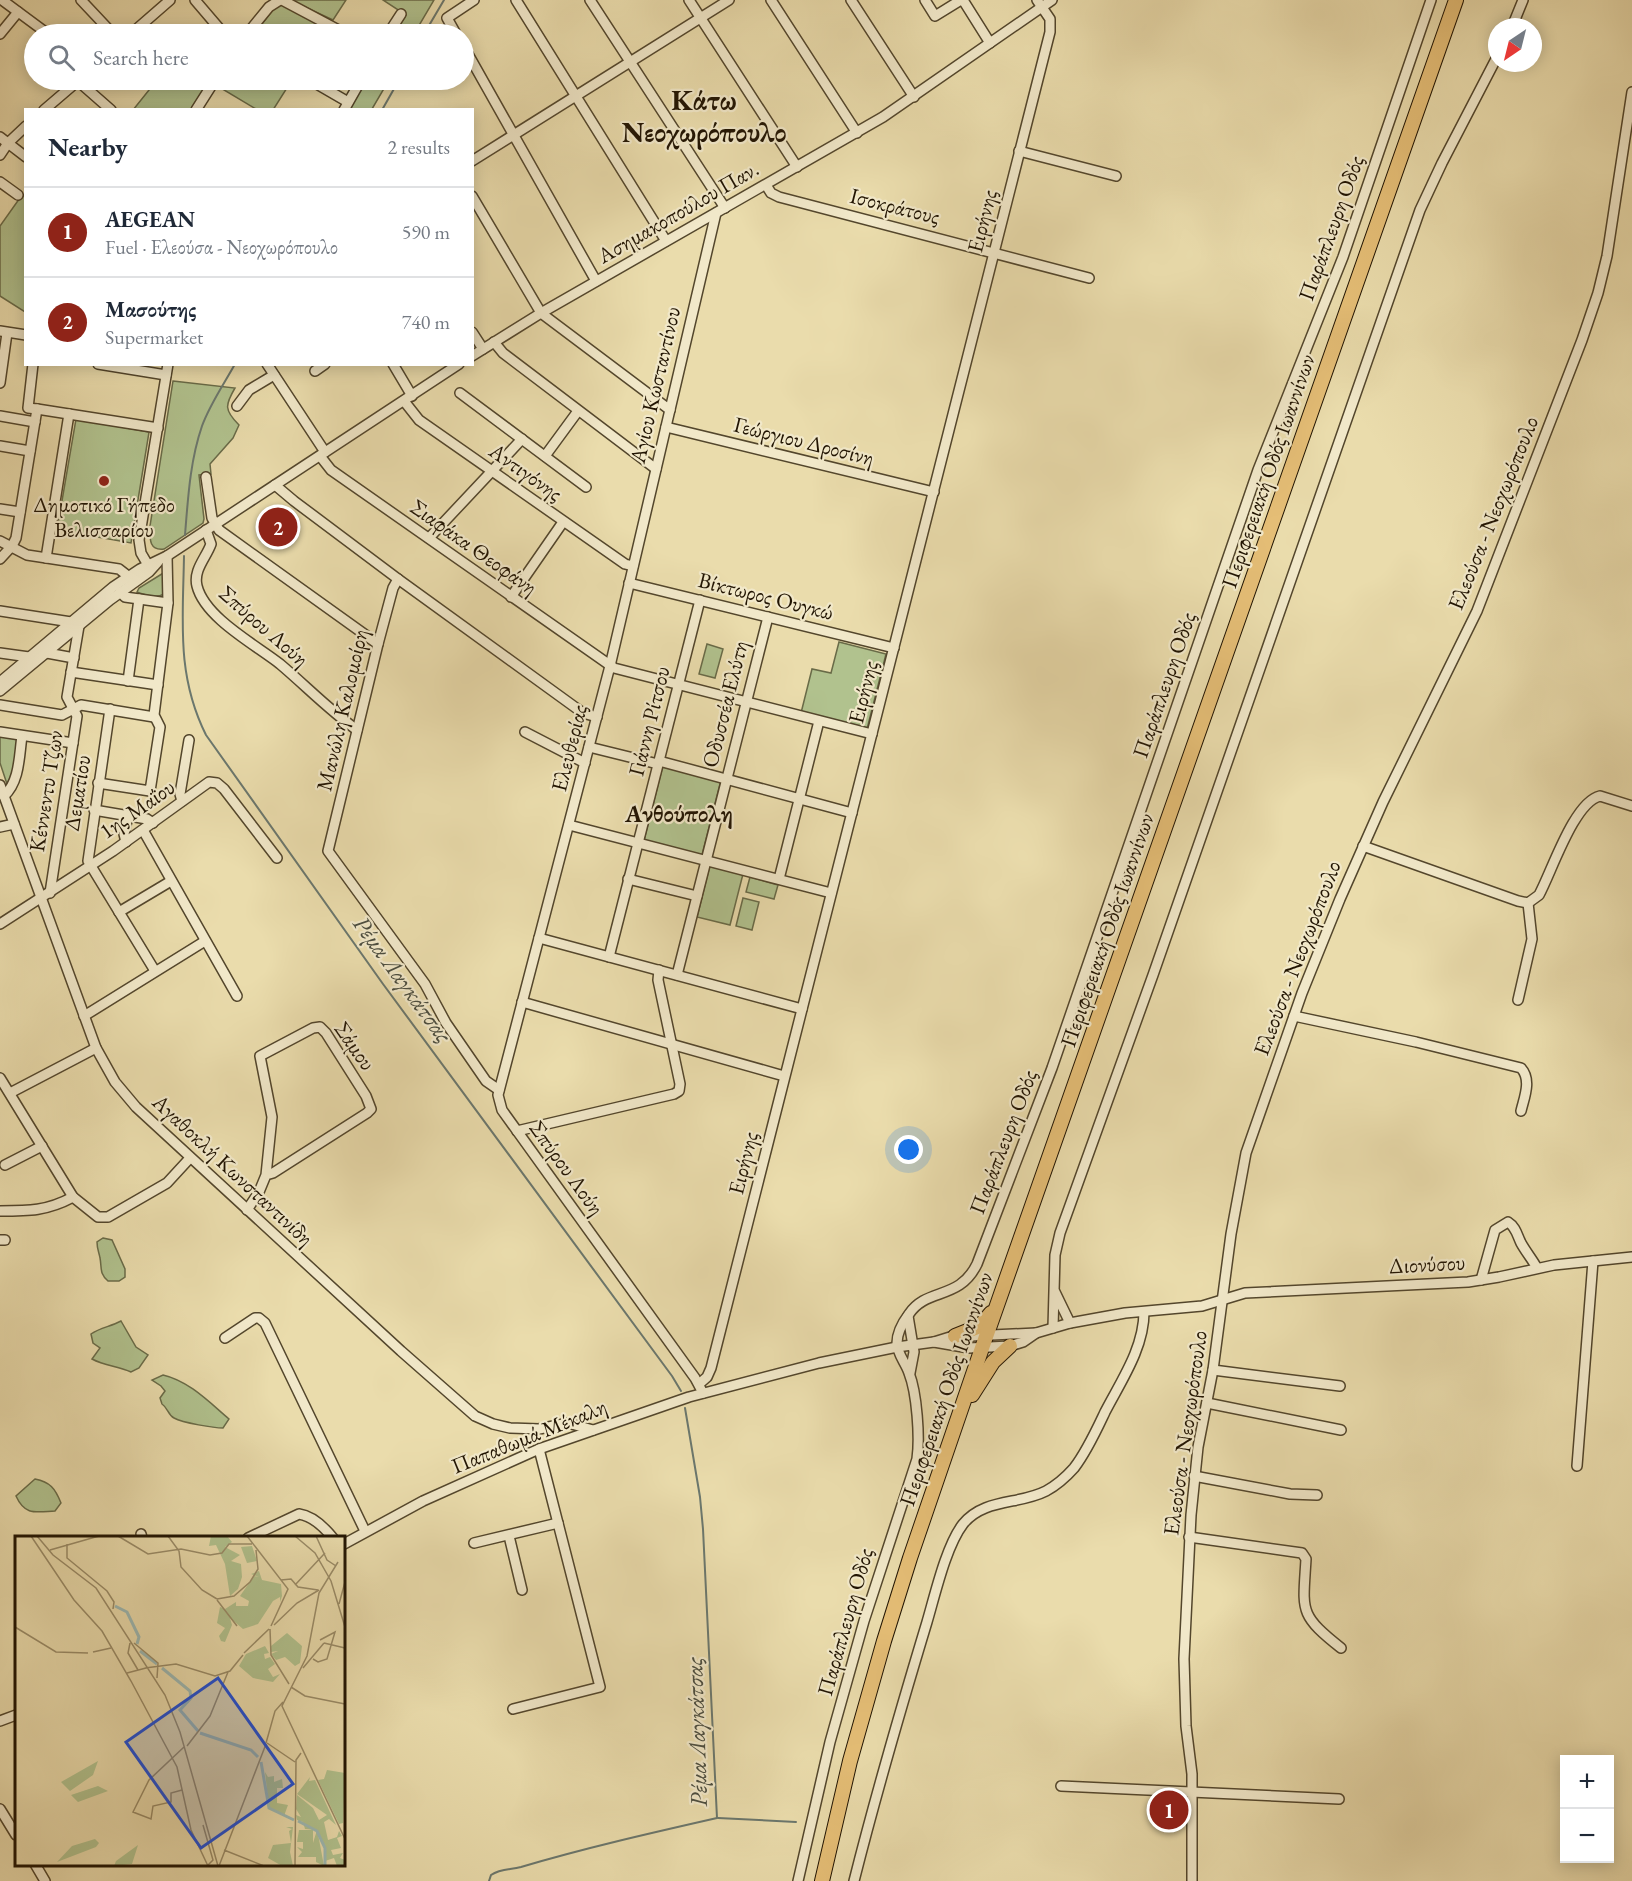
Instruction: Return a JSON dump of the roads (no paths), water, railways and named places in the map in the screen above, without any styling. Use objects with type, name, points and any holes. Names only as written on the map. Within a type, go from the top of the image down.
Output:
[{"type":"highway","name":"Περιφερειακή Οδός Ιωαννίνων","points":[[822,1881],[880,1651],[909,1558],[1456,0]]},
{"type":"highway","points":[[955,1336],[980,1326],[999,1301]]},
{"type":"highway","points":[[960,1411],[993,1362],[1010,1346]]},
{"type":"street","points":[[2,0],[34,24]]},
{"type":"street","points":[[81,0],[104,24]]},
{"type":"street","points":[[142,24],[170,0]]},
{"type":"street","points":[[195,0],[215,24]]},
{"type":"street","points":[[255,24],[269,7],[281,0],[327,24]]},
{"type":"street","points":[[450,24],[447,18],[474,0]]},
{"type":"street","points":[[516,0],[666,241]]},
{"type":"street","points":[[590,0],[720,210]]},
{"type":"street","points":[[689,0],[798,167]]},
{"type":"street","points":[[474,160],[729,0]]},
{"type":"street","points":[[771,0],[857,133]]},
{"type":"street","points":[[851,0],[914,96]]},
{"type":"street","points":[[925,0],[935,16],[962,0],[990,43]]},
{"type":"street","name":"Ασημακοπούλου Παν.","points":[[474,355],[596,281],[857,133],[990,43],[1039,4],[1052,0]]},
{"type":"street","name":"Παράπλευρη Οδός","points":[[910,1374],[914,1359],[914,1344],[908,1316],[918,1303],[959,1287],[977,1264],[1052,1068],[1258,470],[1343,257],[1431,0]]},
{"type":"street","points":[[1516,18],[1523,0]]},
{"type":"street","name":"Ειρήνης","points":[[701,1389],[711,1368],[1051,26],[1050,19],[1039,4]]},
{"type":"street","points":[[0,34],[18,12]]},
{"type":"street","points":[[394,24],[400,14]]},
{"type":"street","points":[[474,65],[596,281]]},
{"type":"street","points":[[1053,1328],[1055,1255],[1060,1233],[1153,975],[1415,224],[1430,186],[1489,72]]},
{"type":"street","points":[[46,108],[67,90]]},
{"type":"street","points":[[90,90],[109,108]]},
{"type":"street","points":[[197,108],[209,90]]},
{"type":"street","points":[[324,90],[346,106],[356,90]]},
{"type":"street","name":"Ελεούσα - Νεοχωρόπουλο","points":[[1192,1881],[1192,1792],[1184,1659],[1189,1537],[1194,1476],[1213,1370],[1234,1217],[1246,1154],[1294,1016],[1331,921],[1363,846],[1480,604],[1589,322],[1609,247],[1632,92]]},
{"type":"street","points":[[0,155],[4,140],[24,127]]},
{"type":"street","points":[[4,140],[24,155]]},
{"type":"street","points":[[1019,151],[1116,176]]},
{"type":"street","points":[[0,182],[18,195]]},
{"type":"street","name":"Ισοκράτους","points":[[766,185],[778,197],[1089,278]]},
{"type":"street","points":[[474,199],[541,313],[670,410]]},
{"type":"street","name":"Αγίου Κωσταντίνου","points":[[633,566],[720,210]]},
{"type":"street","points":[[0,383],[3,332],[24,335]]},
{"type":"street","points":[[474,335],[483,349]]},
{"type":"street","points":[[494,342],[503,353],[656,469]]},
{"type":"street","points":[[33,366],[28,408],[158,428]]},
{"type":"street","points":[[110,366],[166,375]]},
{"type":"street","points":[[148,564],[141,553],[139,540],[168,366]]},
{"type":"street","name":"Σιαφάκα Θεοφάνη","points":[[268,366],[331,470],[610,666],[622,671],[872,734]]},
{"type":"street","points":[[315,371],[322,366]]},
{"type":"street","name":"Αντιγόνης","points":[[394,366],[419,420],[563,522],[625,564],[633,566]]},
{"type":"street","points":[[0,682],[30,657],[149,572],[163,558],[456,366]]},
{"type":"street","points":[[237,406],[249,390],[274,375]]},
{"type":"street","points":[[460,393],[586,487]]},
{"type":"street","points":[[0,559],[15,542],[37,409]]},
{"type":"street","points":[[544,456],[578,411]]},
{"type":"street","points":[[46,558],[69,414]]},
{"type":"street","points":[[0,416],[35,422]]},
{"type":"street","name":"Γεώργιου Δροσίνη","points":[[666,427],[934,492]]},
{"type":"street","points":[[429,538],[522,439]]},
{"type":"street","points":[[0,446],[30,451]]},
{"type":"street","points":[[206,477],[211,515],[214,524],[223,533],[378,644]]},
{"type":"street","points":[[275,485],[398,579],[583,712],[597,717]]},
{"type":"street","points":[[0,508],[20,512]]},
{"type":"street","points":[[511,597],[563,522]]},
{"type":"street","name":"Σπύρου Λούη","points":[[202,532],[211,544],[198,570],[197,581],[200,595],[225,624],[279,664],[357,730]]},
{"type":"street","points":[[0,541],[24,554],[119,569],[128,576]]},
{"type":"street","points":[[0,690],[47,652],[128,576],[163,558]]},
{"type":"street","points":[[98,783],[150,791],[160,727],[154,717],[168,603],[163,558]]},
{"type":"street","name":"Ελευθερίας","points":[[539,938],[610,666],[633,566]]},
{"type":"street","name":"Μανώλη Καλομοίρη","points":[[398,579],[394,584],[378,644],[328,851],[425,984],[446,1023],[486,1081],[499,1090]]},
{"type":"street","name":"Βίκτωρος Ουγκώ","points":[[629,583],[894,648]]},
{"type":"street","points":[[120,592],[125,597],[168,603]]},
{"type":"street","points":[[128,681],[139,599]]},
{"type":"street","name":"Γιάννη Ρίτσου","points":[[609,957],[700,600]]},
{"type":"street","points":[[0,611],[75,624]]},
{"type":"street","name":"Οδυσσέα Ελύτη","points":[[677,975],[768,617]]},
{"type":"street","name":"Κέννεντυ Τζων","points":[[46,895],[77,716],[67,697],[74,658],[75,624]]},
{"type":"street","points":[[47,652],[74,658]]},
{"type":"street","points":[[0,653],[30,657]]},
{"type":"street","points":[[71,672],[158,685]]},
{"type":"street","points":[[0,705],[63,715],[81,705],[154,717]]},
{"type":"street","name":"Δεματίου","points":[[90,866],[88,852],[110,710]]},
{"type":"street","points":[[779,879],[819,721]]},
{"type":"street","points":[[0,732],[73,743]]},
{"type":"street","points":[[525,732],[585,763]]},
{"type":"street","points":[[4,796],[15,782],[22,736]]},
{"type":"street","points":[[182,801],[180,795],[189,740]]},
{"type":"street","points":[[589,747],[727,779],[852,813]]},
{"type":"street","name":"1ης Μαΐου","points":[[0,924],[126,842],[209,782],[220,785],[277,858]]},
{"type":"street","name":"Αγαθοκλή Κωνσταντινίδη","points":[[0,785],[14,824],[46,895],[96,1048],[109,1073],[128,1098],[190,1158],[475,1416],[510,1428],[533,1429],[568,1422],[593,1430]]},
{"type":"street","points":[[1363,846],[1518,902],[1528,903],[1539,895],[1575,819],[1588,801],[1600,796],[1632,806]]},
{"type":"street","points":[[94,810],[149,820],[153,823]]},
{"type":"street","points":[[126,842],[124,834],[128,816]]},
{"type":"street","points":[[0,827],[14,824]]},
{"type":"street","points":[[569,825],[831,893]]},
{"type":"street","points":[[143,830],[237,996]]},
{"type":"street","points":[[90,866],[155,971]]},
{"type":"street","points":[[628,879],[697,896]]},
{"type":"street","points":[[119,912],[171,881]]},
{"type":"street","points":[[1518,1000],[1532,939],[1528,903]]},
{"type":"street","points":[[499,1090],[539,938],[802,1009]]},
{"type":"street","points":[[84,1016],[205,941]]},
{"type":"street","points":[[517,1131],[677,1093],[680,1084],[658,980],[659,970]]},
{"type":"street","points":[[522,1002],[784,1076]]},
{"type":"street","points":[[1294,1016],[1521,1068],[1526,1074],[1527,1082],[1521,1112]]},
{"type":"street","name":"Σάμου","points":[[247,1210],[260,1192],[266,1175],[272,1116],[260,1056],[314,1028],[321,1028],[367,1099],[371,1109],[266,1175]]},
{"type":"street","points":[[96,1048],[4,1087],[73,1197],[92,1214],[105,1218],[165,1185],[190,1158]]},
{"type":"street","name":"Σπύρου Λούη","points":[[499,1090],[500,1107],[701,1389]]},
{"type":"street","points":[[5,1165],[42,1146]]},
{"type":"street","points":[[0,1211],[45,1209],[73,1197]]},
{"type":"street","points":[[1481,1280],[1495,1230],[1508,1222],[1514,1226],[1520,1241],[1537,1268]]},
{"type":"street","name":"Διονύσου","points":[[1036,1333],[1070,1323],[1144,1311],[1202,1306],[1255,1292],[1481,1280],[1537,1268],[1632,1257]]},
{"type":"street","points":[[1577,1466],[1593,1261]]},
{"type":"street","points":[[1054,1290],[1070,1323]]},
{"type":"street","points":[[854,1881],[910,1678],[942,1574],[959,1530],[977,1512],[1002,1502],[1030,1498],[1047,1491],[1072,1470],[1090,1441],[1132,1358],[1143,1330],[1144,1311]]},
{"type":"street","points":[[897,1347],[898,1336],[908,1316]]},
{"type":"street","points":[[225,1338],[255,1318],[265,1323],[365,1531]]},
{"type":"street","points":[[934,1342],[955,1336],[1010,1346],[1023,1342],[1036,1333]]},
{"type":"street","points":[[934,1342],[964,1348],[1036,1333]]},
{"type":"street","name":"Παπαθωμά Μέκαλη","points":[[345,1543],[423,1501],[539,1449],[701,1389],[738,1384],[819,1363],[897,1347],[934,1342]]},
{"type":"street","name":"Παράπλευρη Οδός","points":[[798,1881],[830,1742],[864,1621],[917,1459],[919,1433],[910,1374],[897,1347]]},
{"type":"street","points":[[1213,1370],[1340,1386]]},
{"type":"street","points":[[1207,1403],[1341,1430]]},
{"type":"street","points":[[513,1709],[600,1687],[539,1449]]},
{"type":"street","points":[[1194,1476],[1290,1494],[1317,1495]]},
{"type":"street","points":[[252,1536],[294,1515],[302,1514],[322,1526],[331,1536]]},
{"type":"street","points":[[474,1543],[558,1523]]},
{"type":"street","points":[[269,1527],[274,1536]]},
{"type":"street","points":[[508,1536],[522,1590]]},
{"type":"street","points":[[1189,1537],[1302,1553],[1306,1559],[1304,1602],[1307,1614],[1316,1628],[1341,1648]]},
{"type":"street","points":[[0,1721],[15,1715]]},
{"type":"street","points":[[1061,1786],[1339,1799]]},
{"type":"street","points":[[0,1809],[15,1833]]},
{"type":"street","points":[[36,1866],[45,1881]]},
{"type":"waterway","name":"Ρέμα Λαγκάτσας","points":[[430,24],[444,0]]},
{"type":"waterway","name":"Ρέμα Λαγκάτσας","points":[[383,108],[393,90]]},
{"type":"waterway","name":"Ρέμα Λαγκάτσας","points":[[185,535],[190,480],[198,439],[209,410],[234,366]]},
{"type":"waterway","name":"Ρέμα Λαγκάτσας","points":[[184,556],[183,647],[190,691],[196,713],[206,735],[383,984],[681,1391]]},
{"type":"waterway","name":"Ρέμα Λαγκάτσας","points":[[489,1881],[491,1875],[502,1870],[717,1818],[703,1529],[685,1408]]},
{"type":"waterway","points":[[718,1818],[796,1822]]},
{"type":"place","name":"Δημοτικό Γήπεδο Βελισσαρίου","points":[[104,481]]},
{"type":"place","name":"Μασούτης","points":[[278,527]]},
{"type":"place","name":"AEGEAN","points":[[1169,1810]]},
{"type":"district","name":"Κάτω Νεοχωρόπουλο","points":[[704,116]]},
{"type":"district","name":"Ανθούπολη","points":[[679,813]]}]
